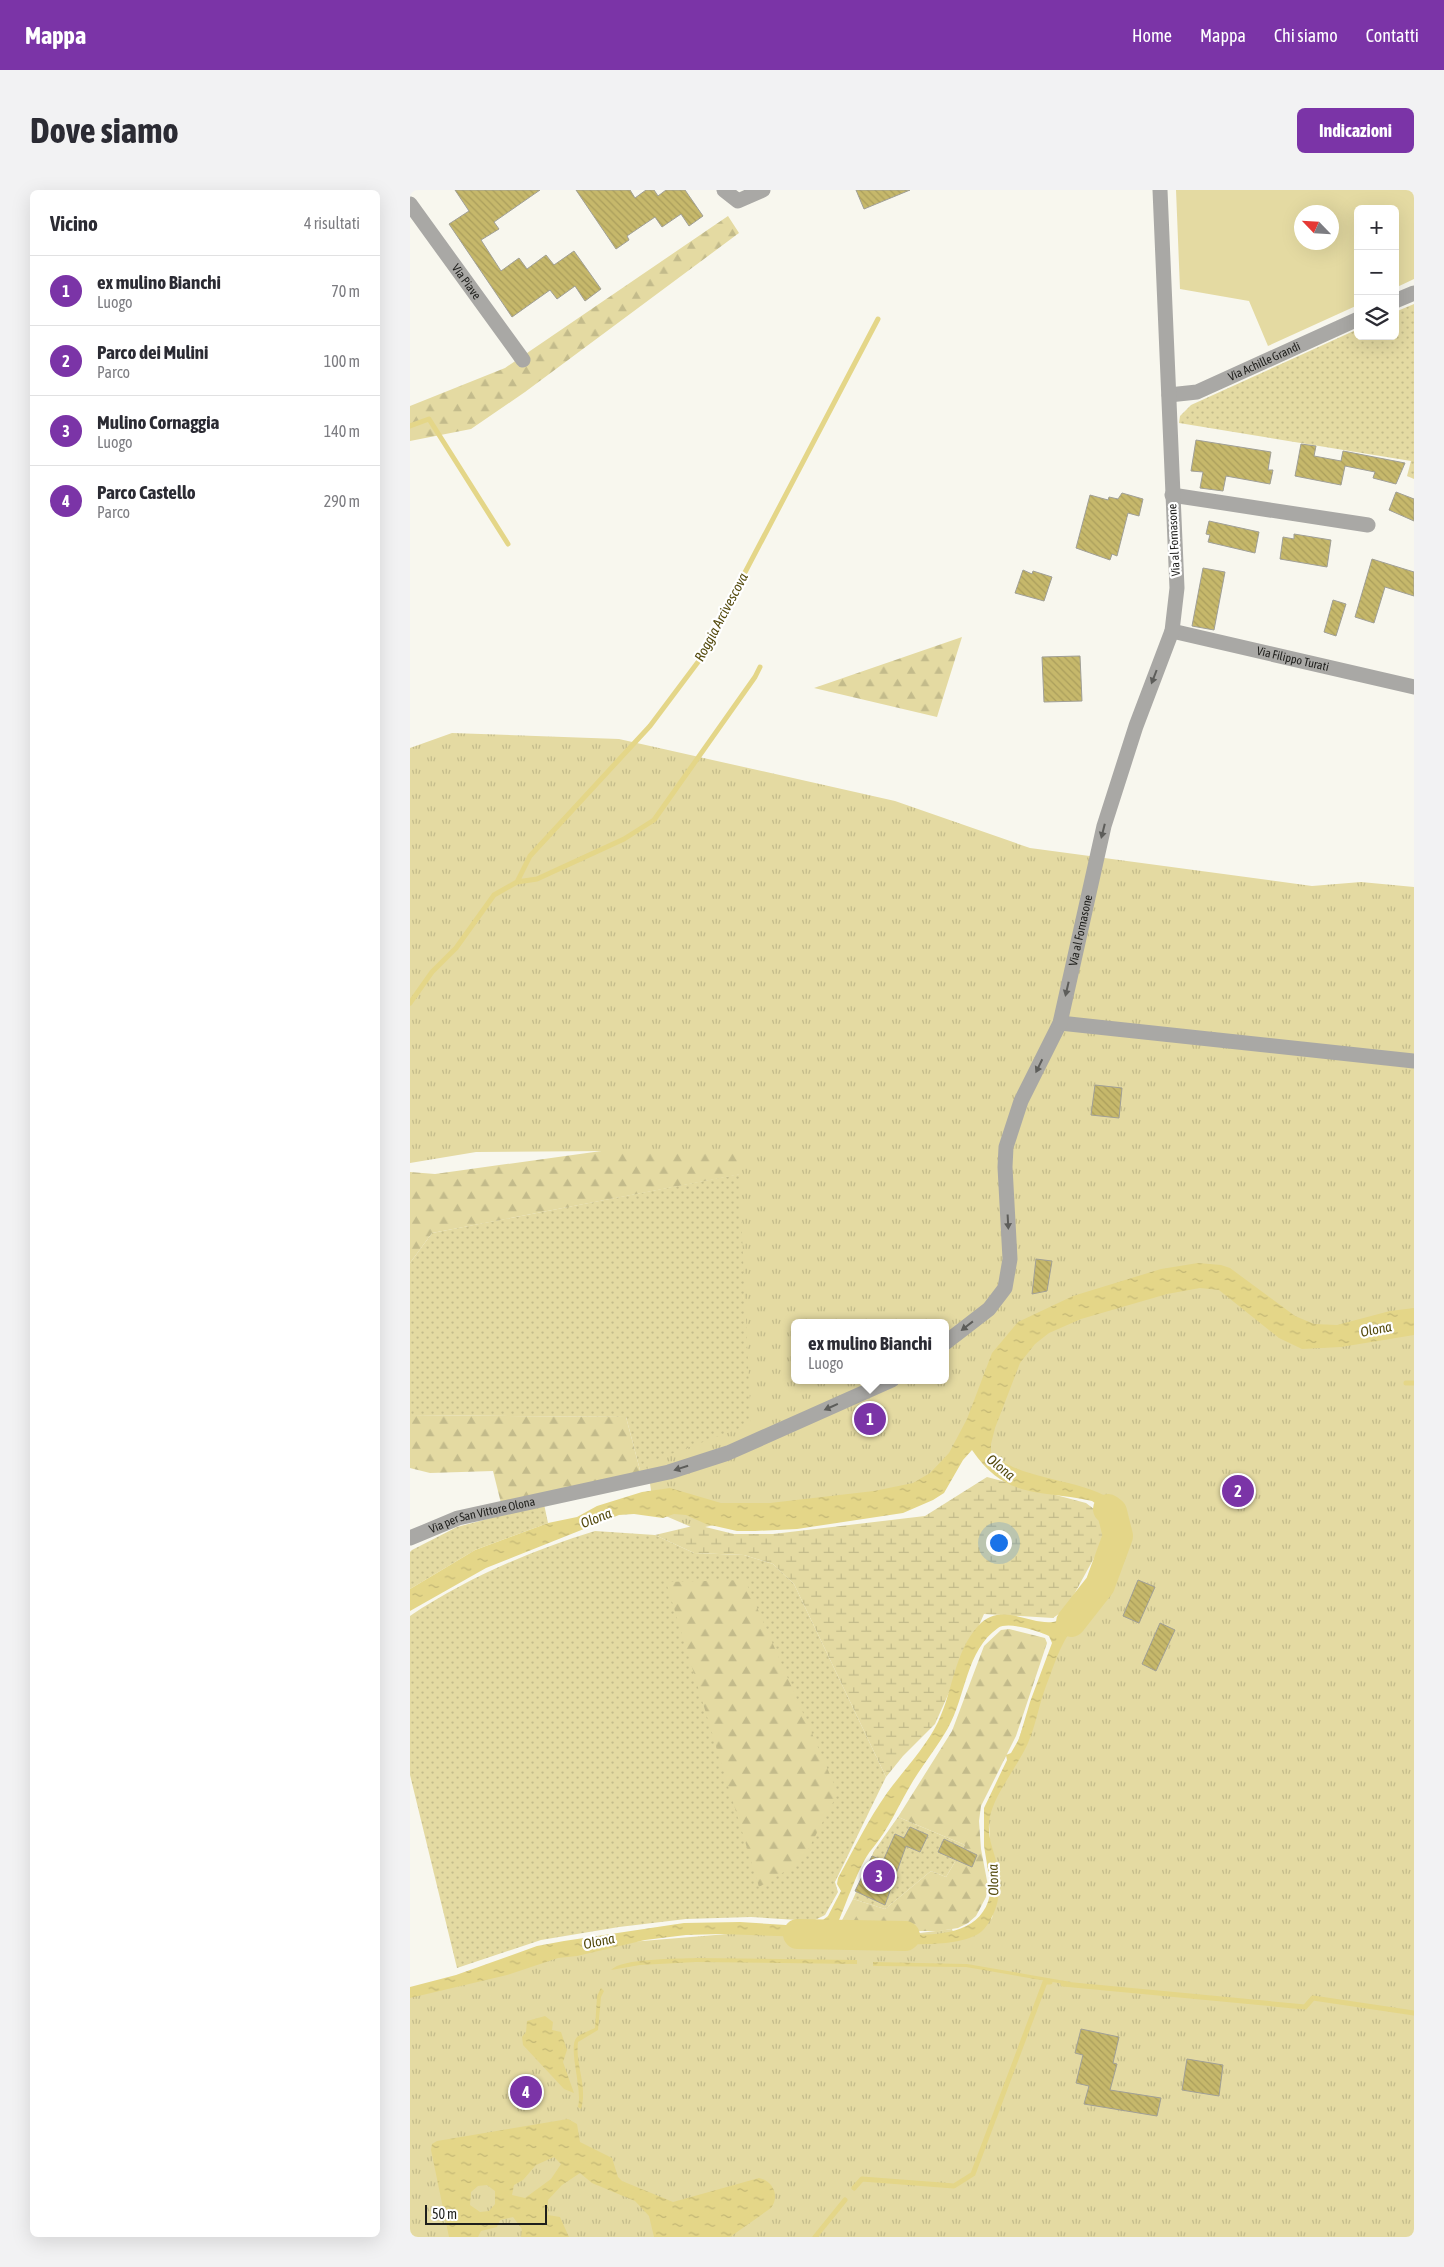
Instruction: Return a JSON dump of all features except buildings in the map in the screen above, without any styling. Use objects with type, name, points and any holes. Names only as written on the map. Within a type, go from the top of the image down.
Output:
[{"type":"street","points":[[724,190],[738,200],[763,190]]},
{"type":"street","name":"Via al Fornasone","points":[[949,1340],[989,1309],[1005,1288],[1010,1259],[1006,1147],[1022,1101],[1060,1023],[1104,826],[1136,726],[1172,631],[1177,588],[1160,190]]},
{"type":"street","name":"Via Piave","points":[[410,204],[523,360]]},
{"type":"street","points":[[1399,299],[1414,293]]},
{"type":"street","name":"Via Achille Grandi","points":[[1169,395],[1197,392],[1354,320]]},
{"type":"street","name":"Via al Fornasone","points":[[1172,495],[1368,525]]},
{"type":"street","name":"Via Filippo Turati","points":[[1172,631],[1414,687]]},
{"type":"street","points":[[1060,1023],[1414,1061]]},
{"type":"street","name":"Via per San Vittore Olona","points":[[410,1538],[458,1518],[669,1472],[728,1453],[883,1384]]},
{"type":"green space","points":[[1176,190],[1414,190],[1414,279],[1399,286],[1399,205],[1354,205],[1354,307],[1268,346],[1249,301],[1180,289]]},
{"type":"green space","points":[[728,216],[739,233],[525,392],[471,429],[410,441],[410,406],[505,368]]},
{"type":"green space","points":[[1414,304],[1414,479],[1407,476],[1411,461],[1179,423],[1180,416],[1191,405],[1354,331],[1354,340],[1399,340],[1399,310]]},
{"type":"green space","points":[[962,637],[937,717],[814,688]]},
{"type":"green space","points":[[452,733],[619,739],[895,801],[1030,848],[1312,886],[1361,882],[1414,887],[1414,2237],[410,2237],[410,1989],[630,1942],[811,1927],[912,1934],[952,1929],[956,1941],[976,1932],[992,1918],[998,1894],[992,1869],[988,1810],[1004,1780],[1059,1626],[1091,1585],[1106,1555],[1108,1517],[1097,1502],[1004,1473],[974,1445],[898,1512],[783,1510],[696,1529],[654,1511],[647,1463],[751,1424],[738,1150],[476,1152],[410,1163],[410,748]]},
{"type":"green space","points":[[709,1136],[847,1154],[432,1233],[410,1263],[410,1172],[435,1174]]},
{"type":"green space","points":[[750,1172],[774,1424],[641,1474],[626,1417],[410,1415],[410,1263],[432,1233]]},
{"type":"green space","points":[[410,1415],[626,1417],[641,1474],[501,1503],[493,1471],[430,1473],[410,1468]]},
{"type":"green space","points":[[987,1477],[1086,1503],[1102,1515],[1105,1538],[1066,1609],[1053,1618],[984,1614],[935,1724],[903,1756],[886,1777],[794,1584],[773,1564],[744,1555],[694,1553],[655,1535],[697,1525],[734,1534],[773,1534],[925,1516]]},
{"type":"green space","points":[[544,1504],[548,1523],[475,1550],[410,1589],[410,1552],[412,1550],[457,1527]]},
{"type":"green space","points":[[595,1531],[655,1535],[694,1553],[744,1555],[773,1564],[794,1584],[886,1777],[835,1882],[838,1892],[825,1915],[813,1921],[751,1917],[686,1919],[619,1927],[541,1940],[457,1968],[410,1775],[410,1616],[476,1578],[547,1547]]},
{"type":"green space","points":[[745,1580],[838,1793],[802,1861],[759,1887],[666,1582]]},
{"type":"green space","points":[[1009,1629],[1045,1638],[1047,1643],[1016,1736],[981,1806],[979,1821],[981,1849],[988,1886],[986,1897],[976,1916],[958,1928],[939,1931],[844,1931],[840,1924],[853,1899],[885,1909],[931,1871],[946,1877],[965,1845],[898,1817],[952,1731],[984,1646],[1001,1630]]},
{"type":"green space","points":[[898,1817],[965,1845],[946,1877],[931,1871],[885,1909],[853,1899],[874,1851]]},
{"type":"water","points":[[1198,1263],[1221,1265],[1230,1268],[1295,1316],[1314,1324],[1337,1325],[1390,1311],[1414,1308],[1414,1335],[1341,1347],[1302,1349],[1279,1338],[1219,1290],[1200,1288],[1167,1294],[1081,1319],[1049,1333],[1035,1344],[1020,1363],[995,1428],[991,1452],[1004,1462],[1021,1470],[1097,1492],[1111,1500],[1120,1510],[1121,1518],[1116,1543],[1104,1572],[1088,1605],[1060,1651],[1028,1743],[994,1804],[989,1824],[992,1847],[998,1868],[999,1892],[993,1916],[984,1929],[974,1936],[944,1943],[863,1942],[864,1932],[921,1935],[960,1929],[975,1921],[986,1907],[991,1888],[984,1846],[984,1808],[1007,1760],[1006,1755],[1011,1753],[1019,1739],[1030,1702],[1052,1643],[1049,1636],[1016,1626],[998,1628],[987,1637],[979,1648],[948,1728],[913,1781],[889,1825],[862,1864],[837,1925],[837,1928],[841,1929],[838,1938],[721,1934],[686,1935],[645,1940],[577,1956],[558,1958],[507,1975],[410,1998],[410,1987],[456,1975],[537,1946],[564,1941],[684,1923],[818,1924],[828,1916],[841,1891],[837,1884],[838,1878],[861,1835],[887,1793],[927,1741],[938,1722],[959,1660],[970,1637],[978,1626],[989,1618],[1000,1615],[1011,1615],[1046,1622],[1056,1621],[1066,1616],[1085,1591],[1107,1537],[1108,1525],[1105,1514],[1092,1501],[1040,1493],[1012,1485],[998,1478],[972,1450],[963,1460],[944,1493],[903,1513],[797,1529],[755,1531],[737,1531],[706,1524],[686,1515],[674,1514],[663,1518],[634,1514],[619,1515],[486,1568],[410,1611],[410,1589],[475,1550],[548,1523],[577,1517],[597,1506],[642,1492],[670,1488],[721,1503],[770,1503],[874,1491],[913,1483],[930,1473],[949,1453],[967,1419],[992,1353],[1018,1322],[1073,1296],[1161,1269]]},
{"type":"water","points":[[696,1958],[857,1960],[857,1964],[696,1962],[640,1965],[611,1970],[626,1963],[638,1961]]},
{"type":"water","points":[[873,1962],[967,1964],[1071,1982],[1070,1985],[966,1967],[873,1966]]},
{"type":"water","points":[[601,1988],[604,1991],[601,1997],[598,2030],[578,2042],[578,2059],[583,2092],[581,2109],[578,2107],[579,2089],[574,2059],[574,2042],[577,2037],[595,2028],[597,1996]]},
{"type":"water","points":[[545,2016],[553,2022],[552,2030],[561,2032],[567,2050],[563,2062],[574,2093],[564,2089],[523,2045],[522,2037],[526,2032],[527,2021]]},
{"type":"water","points":[[568,2119],[577,2124],[580,2142],[612,2158],[618,2177],[622,2181],[673,2202],[759,2178],[768,2182],[774,2190],[775,2199],[771,2208],[730,2237],[654,2237],[649,2216],[635,2201],[592,2183],[580,2173],[562,2185],[548,2200],[548,2215],[560,2217],[569,2237],[521,2237],[522,2229],[513,2217],[500,2220],[497,2227],[481,2231],[478,2237],[449,2237],[431,2150],[432,2144],[437,2141]],"holes":[[[554,2157],[561,2164],[551,2179],[525,2198],[512,2195],[514,2185],[523,2180],[536,2165]],[[487,2185],[495,2191],[495,2204],[489,2211],[480,2212],[470,2205],[471,2192],[478,2186]]]},
{"type":"waterway","name":"Roggia Arcivescova","points":[[517,882],[530,856],[650,726],[698,662],[878,319]]},
{"type":"waterway","name":"Roggia Arcivescova","points":[[410,426],[429,419],[508,544]]},
{"type":"waterway","name":"Roggia Arcivescova","points":[[410,1003],[432,972],[456,948],[494,895],[517,882],[537,879],[624,839],[654,820],[755,677],[760,667]]},
{"type":"waterway","points":[[1406,1383],[1414,1383]]},
{"type":"waterway","name":"Olona","points":[[1071,1622],[1100,1585],[1118,1536],[1112,1512],[1108,1509]]},
{"type":"waterway","name":"Olona","points":[[798,1934],[905,1936]]},
{"type":"waterway","points":[[854,2188],[862,2179],[954,2186],[973,2174],[1045,1982],[1050,1982]]},
{"type":"waterway","points":[[1063,1984],[1305,2007],[1313,1998],[1414,2013]]},
{"type":"waterway","points":[[815,2237],[845,2200]]},
{"type":"place","name":"ex mulino Bianchi","points":[[870,1419]]},
{"type":"place","name":"Parco dei Mulini","points":[[1238,1491]]},
{"type":"place","name":"Mulino Cornaggia","points":[[879,1876]]},
{"type":"place","name":"Parco Castello","points":[[526,2092]]}]
